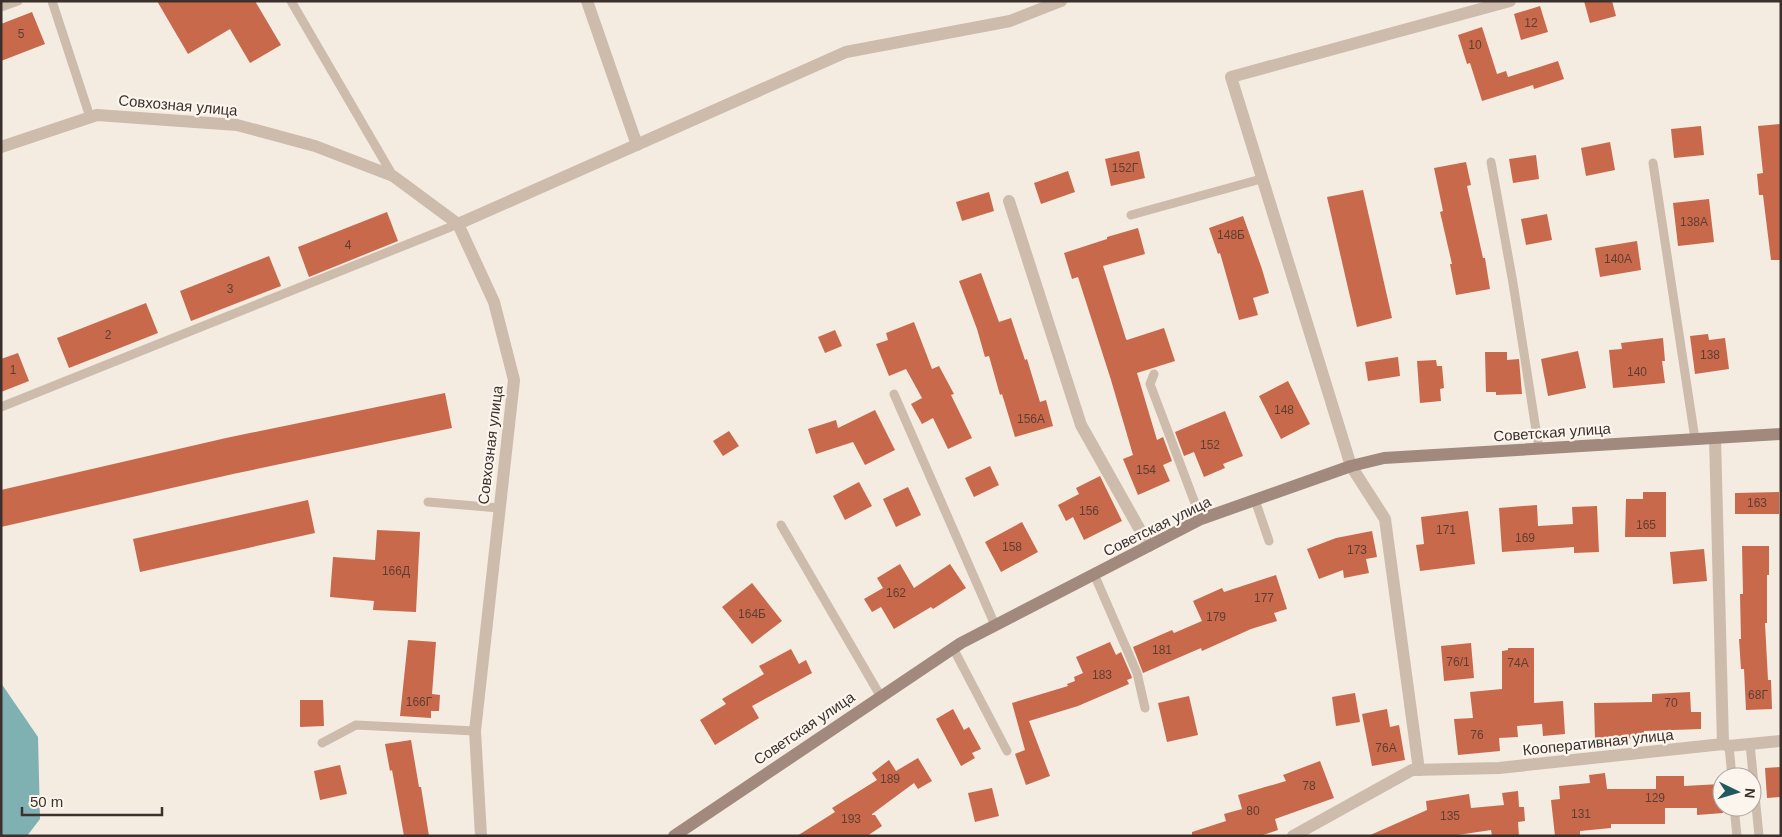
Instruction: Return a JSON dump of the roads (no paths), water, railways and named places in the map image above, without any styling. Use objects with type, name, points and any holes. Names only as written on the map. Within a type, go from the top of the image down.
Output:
[{"type":"street","points":[[587,1],[637,145]]},
{"type":"street","points":[[458,224],[846,52],[1010,21],[1061,1]]},
{"type":"street","points":[[1419,770],[1385,518],[1351,466],[1231,78],[1510,1]]},
{"type":"street","name":"Совхозная улица","points":[[1,147],[97,115],[237,125],[315,146],[393,176],[458,224],[494,302],[514,380],[475,731],[481,836]]},
{"type":"street","points":[[1009,201],[1081,424],[1149,546]]},
{"type":"street","name":"Советская улица","points":[[674,836],[953,648],[1201,519],[1351,466],[1384,458],[1781,434]]},
{"type":"street","points":[[1715,438],[1726,745]]},
{"type":"street","name":"Кооперативная улица","points":[[1293,836],[1412,770],[1499,768],[1781,741]]},
{"type":"lane","points":[[1,7],[18,1]]},
{"type":"lane","points":[[52,1],[90,118]]},
{"type":"lane","points":[[291,1],[393,176]]},
{"type":"lane","points":[[1491,162],[1513,283],[1539,449]]},
{"type":"lane","points":[[1653,163],[1695,439]]},
{"type":"lane","points":[[1131,215],[1262,179]]},
{"type":"lane","points":[[1,407],[458,224]]},
{"type":"lane","points":[[1154,374],[1150,384],[1201,519]]},
{"type":"lane","points":[[894,394],[995,625]]},
{"type":"lane","points":[[1255,500],[1269,541]]},
{"type":"lane","points":[[428,502],[499,508]]},
{"type":"lane","points":[[781,524],[881,697]]},
{"type":"lane","points":[[1094,574],[1137,673],[1146,708]]},
{"type":"lane","points":[[953,648],[1007,751]]},
{"type":"lane","points":[[322,743],[356,725],[475,731]]},
{"type":"lane","points":[[1750,744],[1759,836]]},
{"type":"lane","points":[[1726,745],[1730,767]]},
{"type":"lane","points":[[1735,817],[1736,836]]},
{"type":"water","points":[[1,683],[38,737],[40,819],[27,836],[1,836]]}]
